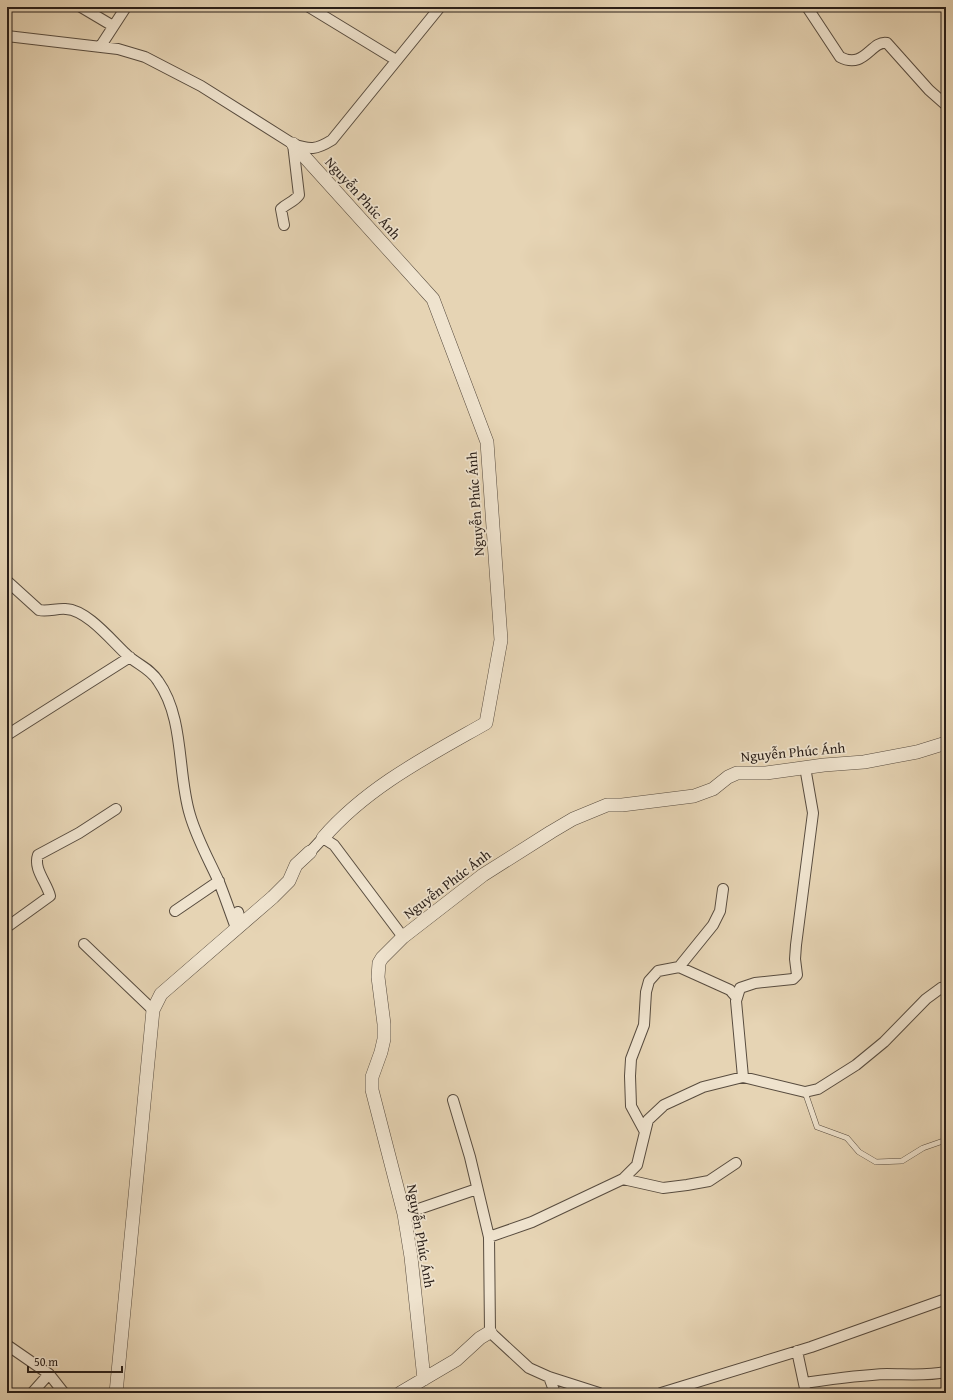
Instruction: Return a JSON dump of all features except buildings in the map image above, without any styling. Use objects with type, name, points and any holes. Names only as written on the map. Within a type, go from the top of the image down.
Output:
[{"type":"street","points":[[81,7],[113,26]]},
{"type":"street","points":[[100,47],[126,7]]},
{"type":"street","points":[[309,7],[396,60]]},
{"type":"street","points":[[7,36],[132,52],[160,64],[201,86],[293,144],[307,149],[321,147],[332,140],[440,7]]},
{"type":"street","points":[[807,7],[840,58],[849,60],[860,59],[881,43],[887,43],[929,90],[946,105]]},
{"type":"street","points":[[284,225],[281,209],[285,205],[295,200],[299,195],[293,144]]},
{"type":"street","name":"Nguyễn Phúc Ánh","points":[[293,144],[434,300],[487,442],[501,640],[486,723],[394,776],[338,820],[323,838]]},
{"type":"street","points":[[7,581],[39,610],[65,608],[82,614],[130,658],[151,672],[160,684],[168,700],[175,726],[186,802],[190,816],[203,850],[219,881],[236,928]]},
{"type":"street","points":[[7,735],[130,658]]},
{"type":"street","name":"Nguyễn Phúc Ánh","points":[[424,1378],[411,1257],[404,1214],[373,1094],[372,1082],[384,1039],[383,1013],[378,977],[379,962],[403,937],[483,875],[573,819],[591,811],[607,805],[622,805],[694,796],[713,789],[728,777],[737,773],[766,773],[805,767],[870,761],[946,747]]},
{"type":"street","points":[[743,1077],[736,1001],[740,988],[755,983],[793,979],[797,975],[798,970],[794,959],[813,813],[805,767]]},
{"type":"street","points":[[7,927],[50,896],[37,866],[36,860],[38,854],[79,832],[116,809]]},
{"type":"street","points":[[116,1393],[153,1010],[161,994],[273,897],[289,881],[296,865],[323,838],[334,845],[403,937]]},
{"type":"street","points":[[175,911],[219,881]]},
{"type":"street","points":[[679,967],[713,925],[720,911],[722,889]]},
{"type":"street","points":[[84,944],[153,1010]]},
{"type":"street","points":[[645,1132],[631,1106],[631,1059],[644,1025],[646,992],[649,981],[658,971],[679,967],[730,990],[737,998]]},
{"type":"street","points":[[488,1237],[532,1222],[622,1179],[637,1165],[648,1120],[664,1104],[703,1087],[743,1077],[805,1092],[818,1089],[856,1065],[884,1042],[926,999],[941,988],[946,987]]},
{"type":"street","points":[[453,1100],[477,1189],[488,1237],[490,1332],[529,1368],[549,1377],[599,1393]]},
{"type":"street","points":[[622,1179],[663,1188],[687,1185],[709,1181],[736,1163]]},
{"type":"street","points":[[404,1214],[477,1189]]},
{"type":"street","points":[[661,1393],[797,1352],[946,1299]]},
{"type":"street","points":[[400,1393],[456,1360],[480,1338],[490,1332]]},
{"type":"street","points":[[7,1345],[49,1374],[64,1393]]},
{"type":"street","points":[[797,1352],[805,1388],[858,1375],[896,1374],[929,1376],[946,1372]]},
{"type":"street","points":[[32,1393],[49,1374]]},
{"type":"street","points":[[549,1377],[555,1393]]},
{"type":"lane","points":[[805,1092],[817,1127],[847,1138],[859,1152],[876,1162],[902,1161],[923,1148],[946,1140]]}]
